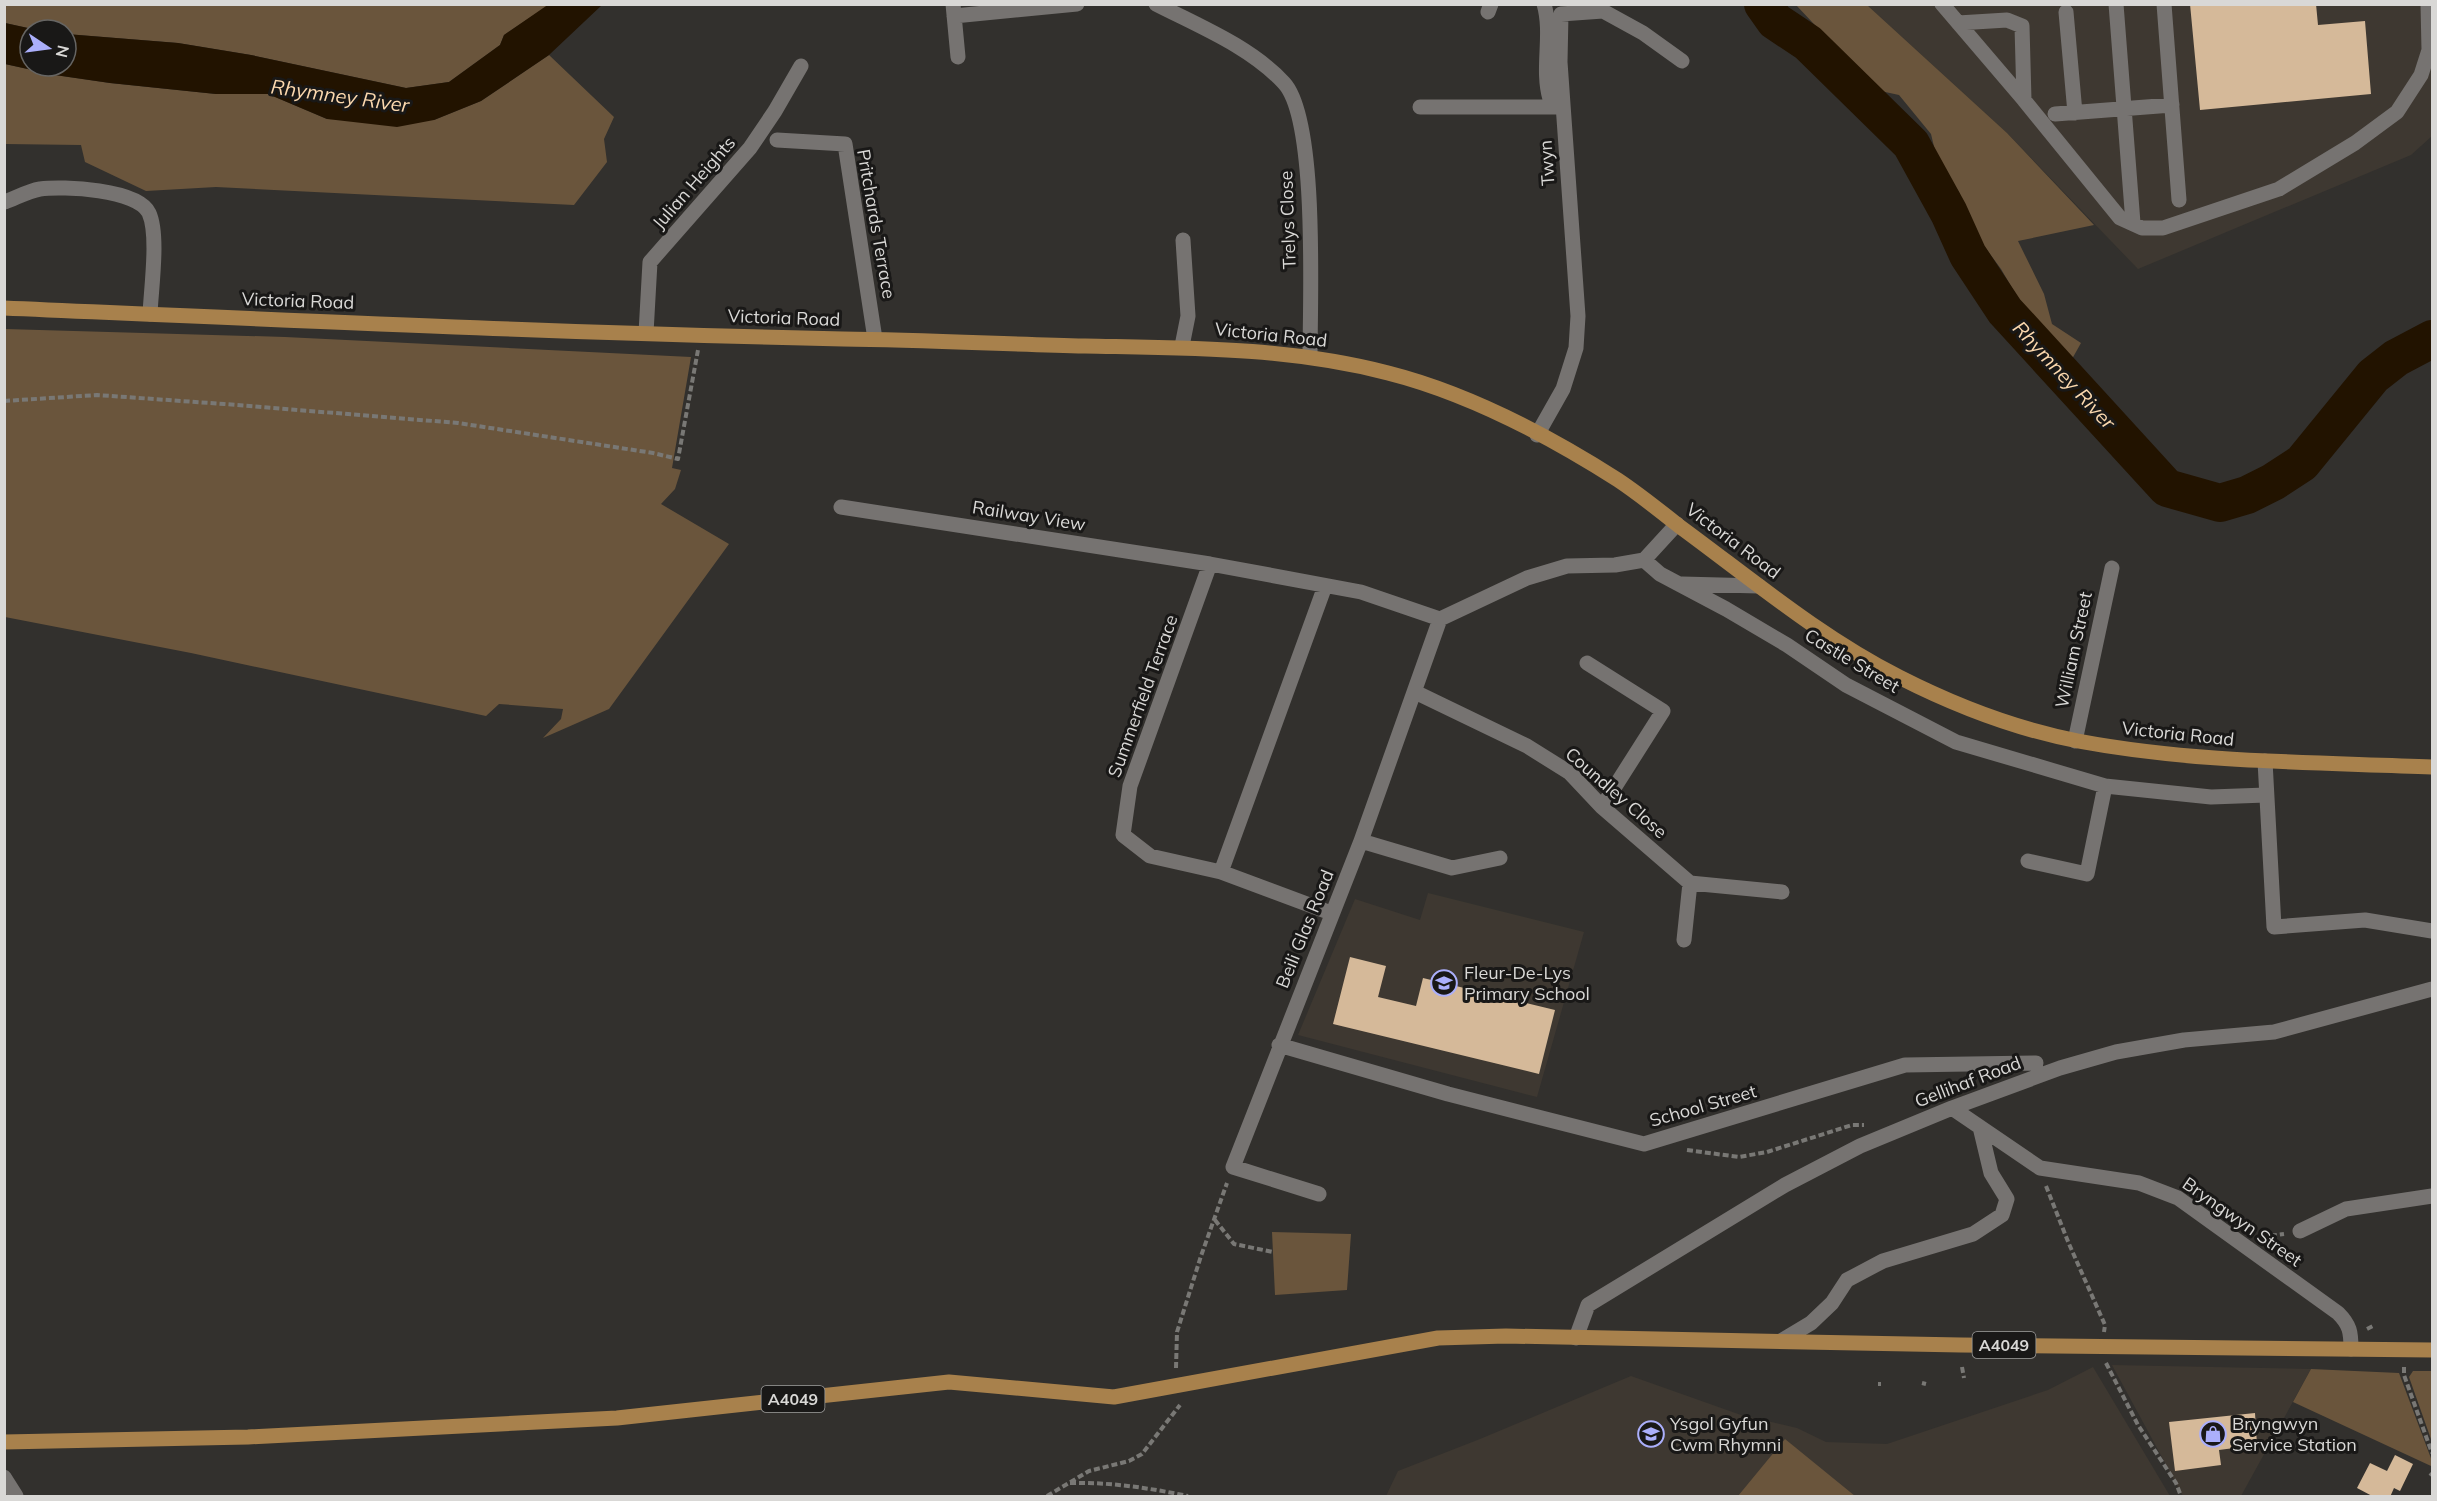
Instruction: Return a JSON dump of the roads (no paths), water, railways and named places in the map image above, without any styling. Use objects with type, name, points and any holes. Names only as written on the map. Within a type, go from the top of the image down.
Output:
[{"type":"main road","name":"Victoria Road","points":[[4,308],[700,335],[1090,346],[1182,346],[1310,357],[1387,373],[1452,393],[1537,435],[1620,481],[1836,640],[1897,676],[1966,707],[2032,730],[2075,741],[2170,755],[2433,767]]},
{"type":"main road","name":"A4049","points":[[4,1442],[260,1436],[617,1418],[949,1382],[1114,1397],[1438,1338],[2433,1350]]},
{"type":"street","points":[[958,57],[954,10],[1077,4]]},
{"type":"street","name":"Trelys Close","points":[[1156,4],[1238,47],[1265,66],[1286,85],[1300,116],[1309,200],[1310,357]]},
{"type":"street","points":[[1544,4],[1547,20],[1546,84],[1550,99],[1563,107]]},
{"type":"street","points":[[1942,4],[2120,218],[2142,228],[2163,228],[2279,189],[2355,143],[2397,112],[2421,75],[2429,50],[2428,4]]},
{"type":"street","points":[[2116,4],[2133,224]]},
{"type":"street","points":[[2164,4],[2179,200]]},
{"type":"street","name":"Twyn","points":[[1537,435],[1563,389],[1576,348],[1578,316],[1560,62],[1561,14],[1603,11],[1643,33],[1682,60]]},
{"type":"street","points":[[2066,12],[2075,113]]},
{"type":"street","points":[[1958,23],[2007,20],[2022,26],[2024,100]]},
{"type":"street","name":"Julian Heights","points":[[646,333],[650,262],[750,148],[776,111],[801,66]]},
{"type":"street","points":[[2055,114],[2172,105]]},
{"type":"street","points":[[1420,107],[1563,107]]},
{"type":"street","name":"Pritchards Terrace","points":[[777,140],[845,144],[875,339]]},
{"type":"street","points":[[5,202],[38,190],[62,188],[93,190],[141,203],[149,212],[152,228],[150,314]]},
{"type":"street","points":[[1182,346],[1188,316],[1183,240]]},
{"type":"street","name":"Railway View","points":[[841,507],[1210,564],[1361,592],[1440,620]]},
{"type":"street","points":[[1440,620],[1527,578],[1567,566],[1615,565],[1644,560],[1677,524]]},
{"type":"street","name":"Castle Street","points":[[1644,560],[1660,574],[1787,645],[1846,685],[1956,742],[2105,786],[2211,797],[2266,795]]},
{"type":"street","name":"Summerfield Terrace","points":[[1210,564],[1130,786],[1124,835],[1150,856],[1221,872],[1331,913]]},
{"type":"street","name":"William Street","points":[[2075,741],[2112,568]]},
{"type":"street","points":[[1679,584],[1759,585]]},
{"type":"street","points":[[1221,872],[1325,586]]},
{"type":"street","name":"Beili Glas Road","points":[[1319,1194],[1233,1167],[1361,841],[1440,620]]},
{"type":"street","points":[[1587,663],[1664,711],[1602,807]]},
{"type":"street","name":"Coundley Close","points":[[1415,692],[1535,752],[1569,773],[1602,807],[1690,883]]},
{"type":"street","points":[[2265,761],[2274,927],[2365,920],[2433,931]]},
{"type":"street","points":[[2028,861],[2087,874],[2105,786]]},
{"type":"street","points":[[1361,841],[1452,868],[1500,858]]},
{"type":"street","points":[[1683,940],[1690,883],[1782,892]]},
{"type":"street","name":"Gellihaf Road","points":[[1576,1338],[1588,1305],[1785,1185],[1860,1146],[1952,1108],[2060,1068],[2115,1052],[2184,1040],[2274,1032],[2433,989]]},
{"type":"street","name":"School Street","points":[[1279,1046],[1448,1094],[1644,1144],[1905,1065],[2036,1064]]},
{"type":"street","name":"Bryngwyn Street","points":[[1952,1108],[2040,1168],[2139,1182],[2178,1198],[2347,1322],[2351,1330],[2351,1349]]},
{"type":"street","points":[[1781,1341],[1811,1323],[1832,1303],[1847,1280],[1883,1261],[1973,1234],[2002,1215],[2007,1199],[1991,1173],[1980,1127]]},
{"type":"street","points":[[2300,1231],[2346,1209],[2433,1196]]},
{"type":"street","points":[[4,1477],[16,1497]]},
{"type":"water","points":[[549,4],[602,5],[549,55],[481,101],[434,120],[397,127],[327,119],[268,94],[216,94],[76,78],[78,78],[78,35],[178,43],[251,55],[406,88],[449,82],[500,45],[504,35]]},
{"type":"water","points":[[5,23],[18,26],[18,67],[5,64]]},
{"type":"waterway","name":"Rhymney River","points":[[1763,4],[1775,21],[1808,43],[1911,144],[1949,213],[1968,255],[2005,311],[2167,488],[2220,503],[2247,495],[2273,482],[2302,463],[2373,376],[2396,358],[2432,339]]},
{"type":"place","name":"Fleur-De-Lys Primary School","points":[[1444,983]]},
{"type":"place","name":"Ysgol Gyfun Cwm Rhymni","points":[[1651,1434]]},
{"type":"place","name":"Bryngwyn Service Station","points":[[2213,1434]]}]
